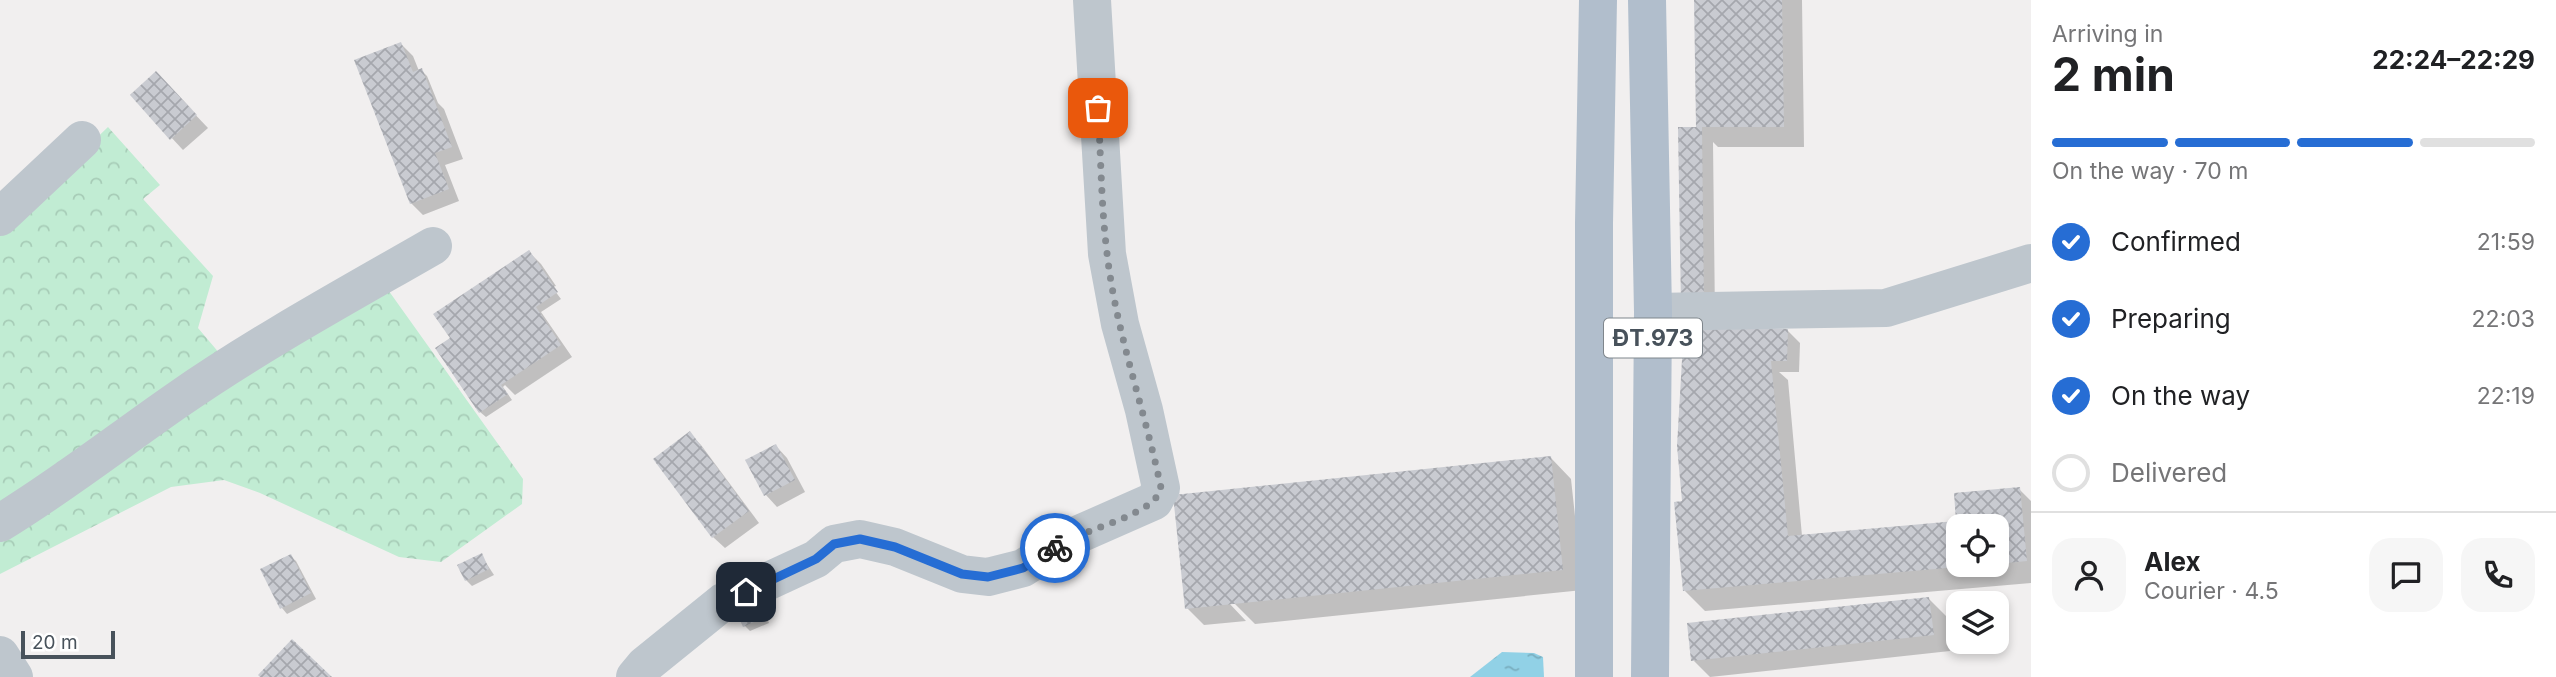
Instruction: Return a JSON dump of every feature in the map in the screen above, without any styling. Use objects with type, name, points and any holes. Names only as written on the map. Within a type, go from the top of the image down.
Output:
[{"type":"main road","name":"ĐT.973","points":[[1594,677],[1594,223],[1598,0]]},
{"type":"main road","name":"ĐT.973","points":[[1647,0],[1653,312],[1650,677]]},
{"type":"street","points":[[635,677],[645,665],[723,602],[816,559],[834,544],[860,539],[895,547],[962,574],[988,577],[1023,568],[1070,538],[1154,501],[1161,488],[1144,410],[1120,324],[1107,254],[1092,0]]},
{"type":"street","points":[[0,217],[82,140]]},
{"type":"street","points":[[0,523],[43,496],[188,393],[301,321],[433,246]]},
{"type":"street","points":[[1653,312],[1886,308],[2031,263]]},
{"type":"street","points":[[0,655],[14,677]]},
{"type":"green space","points":[[108,127],[160,185],[143,199],[213,276],[198,328],[237,374],[386,287],[523,479],[522,504],[441,562],[399,557],[260,493],[224,480],[171,487],[0,574],[0,231]]},
{"type":"water","points":[[1502,652],[1534,653],[1543,657],[1544,677],[1470,677]]},
{"type":"building","points":[[1694,0],[1782,0],[1784,127],[1702,127],[1704,307],[1681,307],[1678,127],[1696,127]]},
{"type":"building","points":[[401,42],[413,72],[422,68],[452,147],[435,153],[449,189],[410,204],[354,60]]},
{"type":"building","points":[[156,71],[197,115],[170,140],[130,95]]},
{"type":"building","points":[[529,250],[558,292],[536,307],[561,345],[501,385],[508,394],[479,413],[435,348],[450,338],[433,314]]},
{"type":"building","points":[[1684,325],[1788,329],[1787,361],[1771,361],[1788,536],[1946,522],[1946,568],[1683,591],[1674,502],[1682,501],[1677,446]]},
{"type":"building","points":[[690,431],[749,511],[712,538],[653,459]]},
{"type":"building","points":[[776,444],[795,480],[764,496],[745,460]]},
{"type":"building","points":[[1551,456],[1563,570],[1185,609],[1173,495]]},
{"type":"building","points":[[2020,487],[2027,561],[2009,563],[2009,514],[1956,514],[1954,493]]},
{"type":"building","points":[[482,553],[489,569],[465,581],[457,565]]},
{"type":"building","points":[[291,554],[311,593],[280,609],[260,569]]},
{"type":"building","points":[[755,597],[765,617],[743,627],[734,607]]},
{"type":"building","points":[[1929,597],[1934,635],[1691,661],[1687,623]]},
{"type":"building","points":[[292,639],[332,677],[260,677],[258,675]]},
{"type":"way so far","points":[[1055,548],[1070,538],[1154,501],[1161,488],[1144,410],[1120,324],[1107,254],[1098,108]]},
{"type":"route","points":[[746,592],[816,559],[834,544],[860,539],[895,547],[962,574],[988,577],[1023,568],[1055,548]]}]
